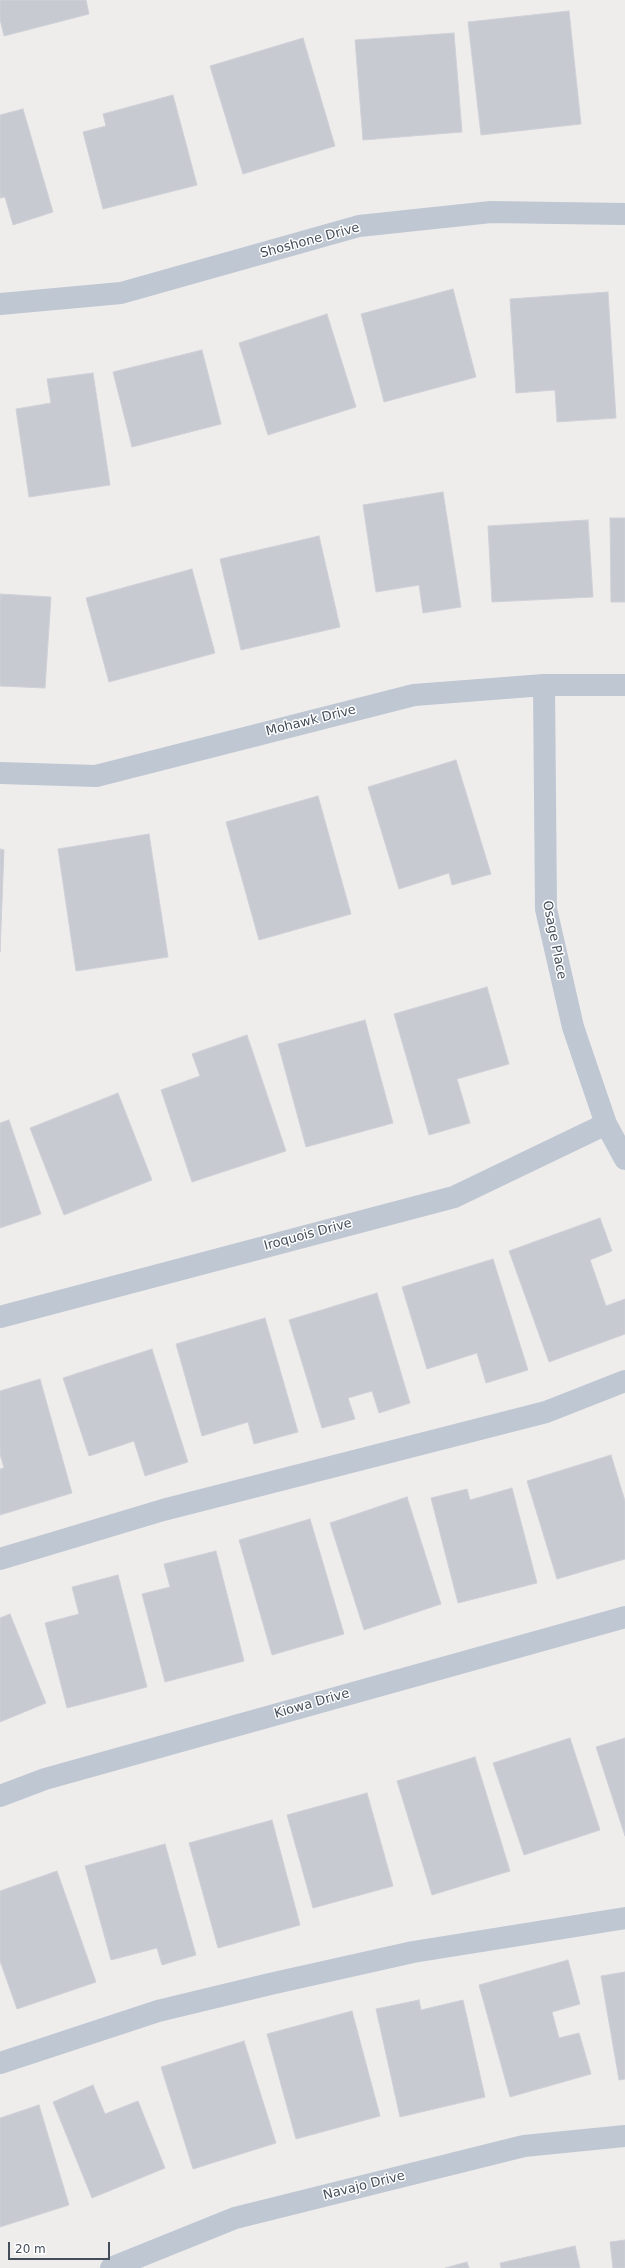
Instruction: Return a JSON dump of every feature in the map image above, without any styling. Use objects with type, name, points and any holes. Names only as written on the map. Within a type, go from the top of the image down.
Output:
[{"type":"street","name":"Shoshone Drive","points":[[0,304],[121,293],[359,226],[491,212],[625,214]]},
{"type":"street","name":"Mohawk Drive","points":[[0,773],[96,776],[414,696],[544,685],[625,685]]},
{"type":"street","name":"Osage Place","points":[[544,685],[546,909],[573,1027],[606,1124],[625,1159]]},
{"type":"street","name":"Iroquois Drive","points":[[0,1317],[454,1197],[606,1124]]},
{"type":"street","points":[[0,1559],[163,1510],[546,1412],[625,1381]]},
{"type":"street","name":"Kiowa Drive","points":[[0,1796],[52,1776],[625,1617]]},
{"type":"street","points":[[0,2063],[158,2011],[285,1981],[413,1952],[625,1918]]},
{"type":"street","name":"Navajo Drive","points":[[111,2268],[235,2218],[524,2146],[625,2136]]},
{"type":"building","points":[[0,0],[86,0],[89,14],[4,36],[0,19]]},
{"type":"building","points":[[569,11],[581,124],[481,135],[468,22]]},
{"type":"building","points":[[454,33],[462,132],[363,140],[355,40]]},
{"type":"building","points":[[303,38],[335,146],[243,174],[210,66]]},
{"type":"building","points":[[173,95],[197,185],[103,209],[83,132],[106,126],[103,114]]},
{"type":"building","points":[[23,109],[53,212],[13,225],[5,197],[0,198],[0,115]]},
{"type":"building","points":[[453,289],[476,377],[384,402],[361,314]]},
{"type":"building","points":[[608,292],[616,418],[557,422],[555,390],[516,393],[510,299]]},
{"type":"building","points":[[327,314],[356,407],[268,435],[239,343]]},
{"type":"building","points":[[202,350],[221,424],[132,447],[113,372]]},
{"type":"building","points":[[93,373],[110,485],[29,497],[16,409],[51,403],[47,379]]},
{"type":"building","points":[[443,492],[461,607],[423,613],[419,585],[376,592],[363,505]]},
{"type":"building","points":[[610,518],[625,518],[625,602],[611,602]]},
{"type":"building","points":[[588,520],[593,597],[492,602],[488,526]]},
{"type":"building","points":[[319,536],[340,627],[241,650],[220,559]]},
{"type":"building","points":[[192,569],[215,653],[109,682],[86,598]]},
{"type":"building","points":[[0,594],[51,597],[45,688],[0,686]]},
{"type":"building","points":[[456,760],[491,874],[452,885],[449,873],[399,889],[368,787]]},
{"type":"building","points":[[318,796],[351,914],[259,940],[226,822]]},
{"type":"building","points":[[149,834],[168,957],[76,971],[58,849]]},
{"type":"building","points":[[0,849],[4,850],[0,952]]},
{"type":"building","points":[[487,987],[509,1064],[457,1079],[470,1123],[429,1135],[394,1014]]},
{"type":"building","points":[[365,1020],[393,1123],[306,1147],[278,1044]]},
{"type":"building","points":[[247,1035],[286,1151],[192,1182],[161,1090],[200,1076],[192,1054]]},
{"type":"building","points":[[118,1093],[152,1180],[64,1215],[30,1128]]},
{"type":"building","points":[[9,1120],[41,1214],[0,1228],[0,1123]]},
{"type":"building","points":[[600,1218],[612,1251],[590,1260],[606,1306],[625,1299],[625,1334],[549,1362],[509,1251]]},
{"type":"building","points":[[493,1259],[528,1370],[486,1383],[477,1353],[427,1369],[402,1287]]},
{"type":"building","points":[[377,1293],[410,1403],[379,1413],[372,1391],[348,1398],[355,1419],[322,1428],[289,1320]]},
{"type":"building","points":[[265,1318],[298,1432],[254,1444],[248,1422],[202,1436],[176,1344]]},
{"type":"building","points":[[152,1349],[188,1462],[145,1476],[134,1441],[89,1456],[63,1378]]},
{"type":"building","points":[[40,1379],[72,1493],[0,1515],[0,1469],[4,1468],[0,1454],[0,1391]]},
{"type":"building","points":[[611,1455],[625,1501],[625,1559],[557,1579],[527,1481]]},
{"type":"building","points":[[512,1488],[537,1583],[458,1603],[431,1498],[467,1489],[470,1500]]},
{"type":"building","points":[[407,1497],[441,1604],[364,1630],[330,1523]]},
{"type":"building","points":[[310,1519],[344,1634],[272,1655],[239,1540]]},
{"type":"building","points":[[216,1551],[244,1661],[165,1682],[142,1594],[170,1587],[164,1564]]},
{"type":"building","points":[[118,1575],[147,1687],[67,1708],[45,1623],[79,1614],[72,1587]]},
{"type":"building","points":[[10,1614],[46,1703],[0,1722],[0,1618]]},
{"type":"building","points":[[570,1738],[600,1830],[524,1855],[493,1763]]},
{"type":"building","points":[[625,1738],[625,1836],[596,1747]]},
{"type":"building","points":[[475,1757],[510,1871],[432,1895],[397,1781]]},
{"type":"building","points":[[367,1793],[393,1886],[313,1908],[287,1815]]},
{"type":"building","points":[[272,1820],[300,1925],[218,1948],[189,1843]]},
{"type":"building","points":[[165,1844],[196,1955],[162,1965],[157,1948],[111,1960],[85,1866]]},
{"type":"building","points":[[57,1871],[96,1982],[17,2009],[0,1961],[0,1891]]},
{"type":"building","points":[[568,1960],[580,2004],[552,2012],[559,2038],[579,2033],[591,2074],[510,2097],[479,1985]]},
{"type":"building","points":[[625,1972],[625,2079],[619,2080],[601,1976]]},
{"type":"building","points":[[419,2000],[421,2010],[463,2000],[485,2097],[400,2117],[376,2009]]},
{"type":"building","points":[[352,2011],[380,2116],[296,2139],[267,2034]]},
{"type":"building","points":[[244,2041],[276,2143],[193,2169],[161,2067]]},
{"type":"building","points":[[93,2085],[105,2114],[138,2101],[165,2168],[92,2198],[53,2102]]},
{"type":"building","points":[[39,2105],[69,2205],[0,2227],[0,2118]]},
{"type":"building","points":[[625,2240],[625,2268],[613,2268],[610,2242]]},
{"type":"building","points":[[575,2246],[580,2268],[501,2268],[500,2263]]},
{"type":"building","points":[[467,2262],[469,2268],[445,2268]]}]
